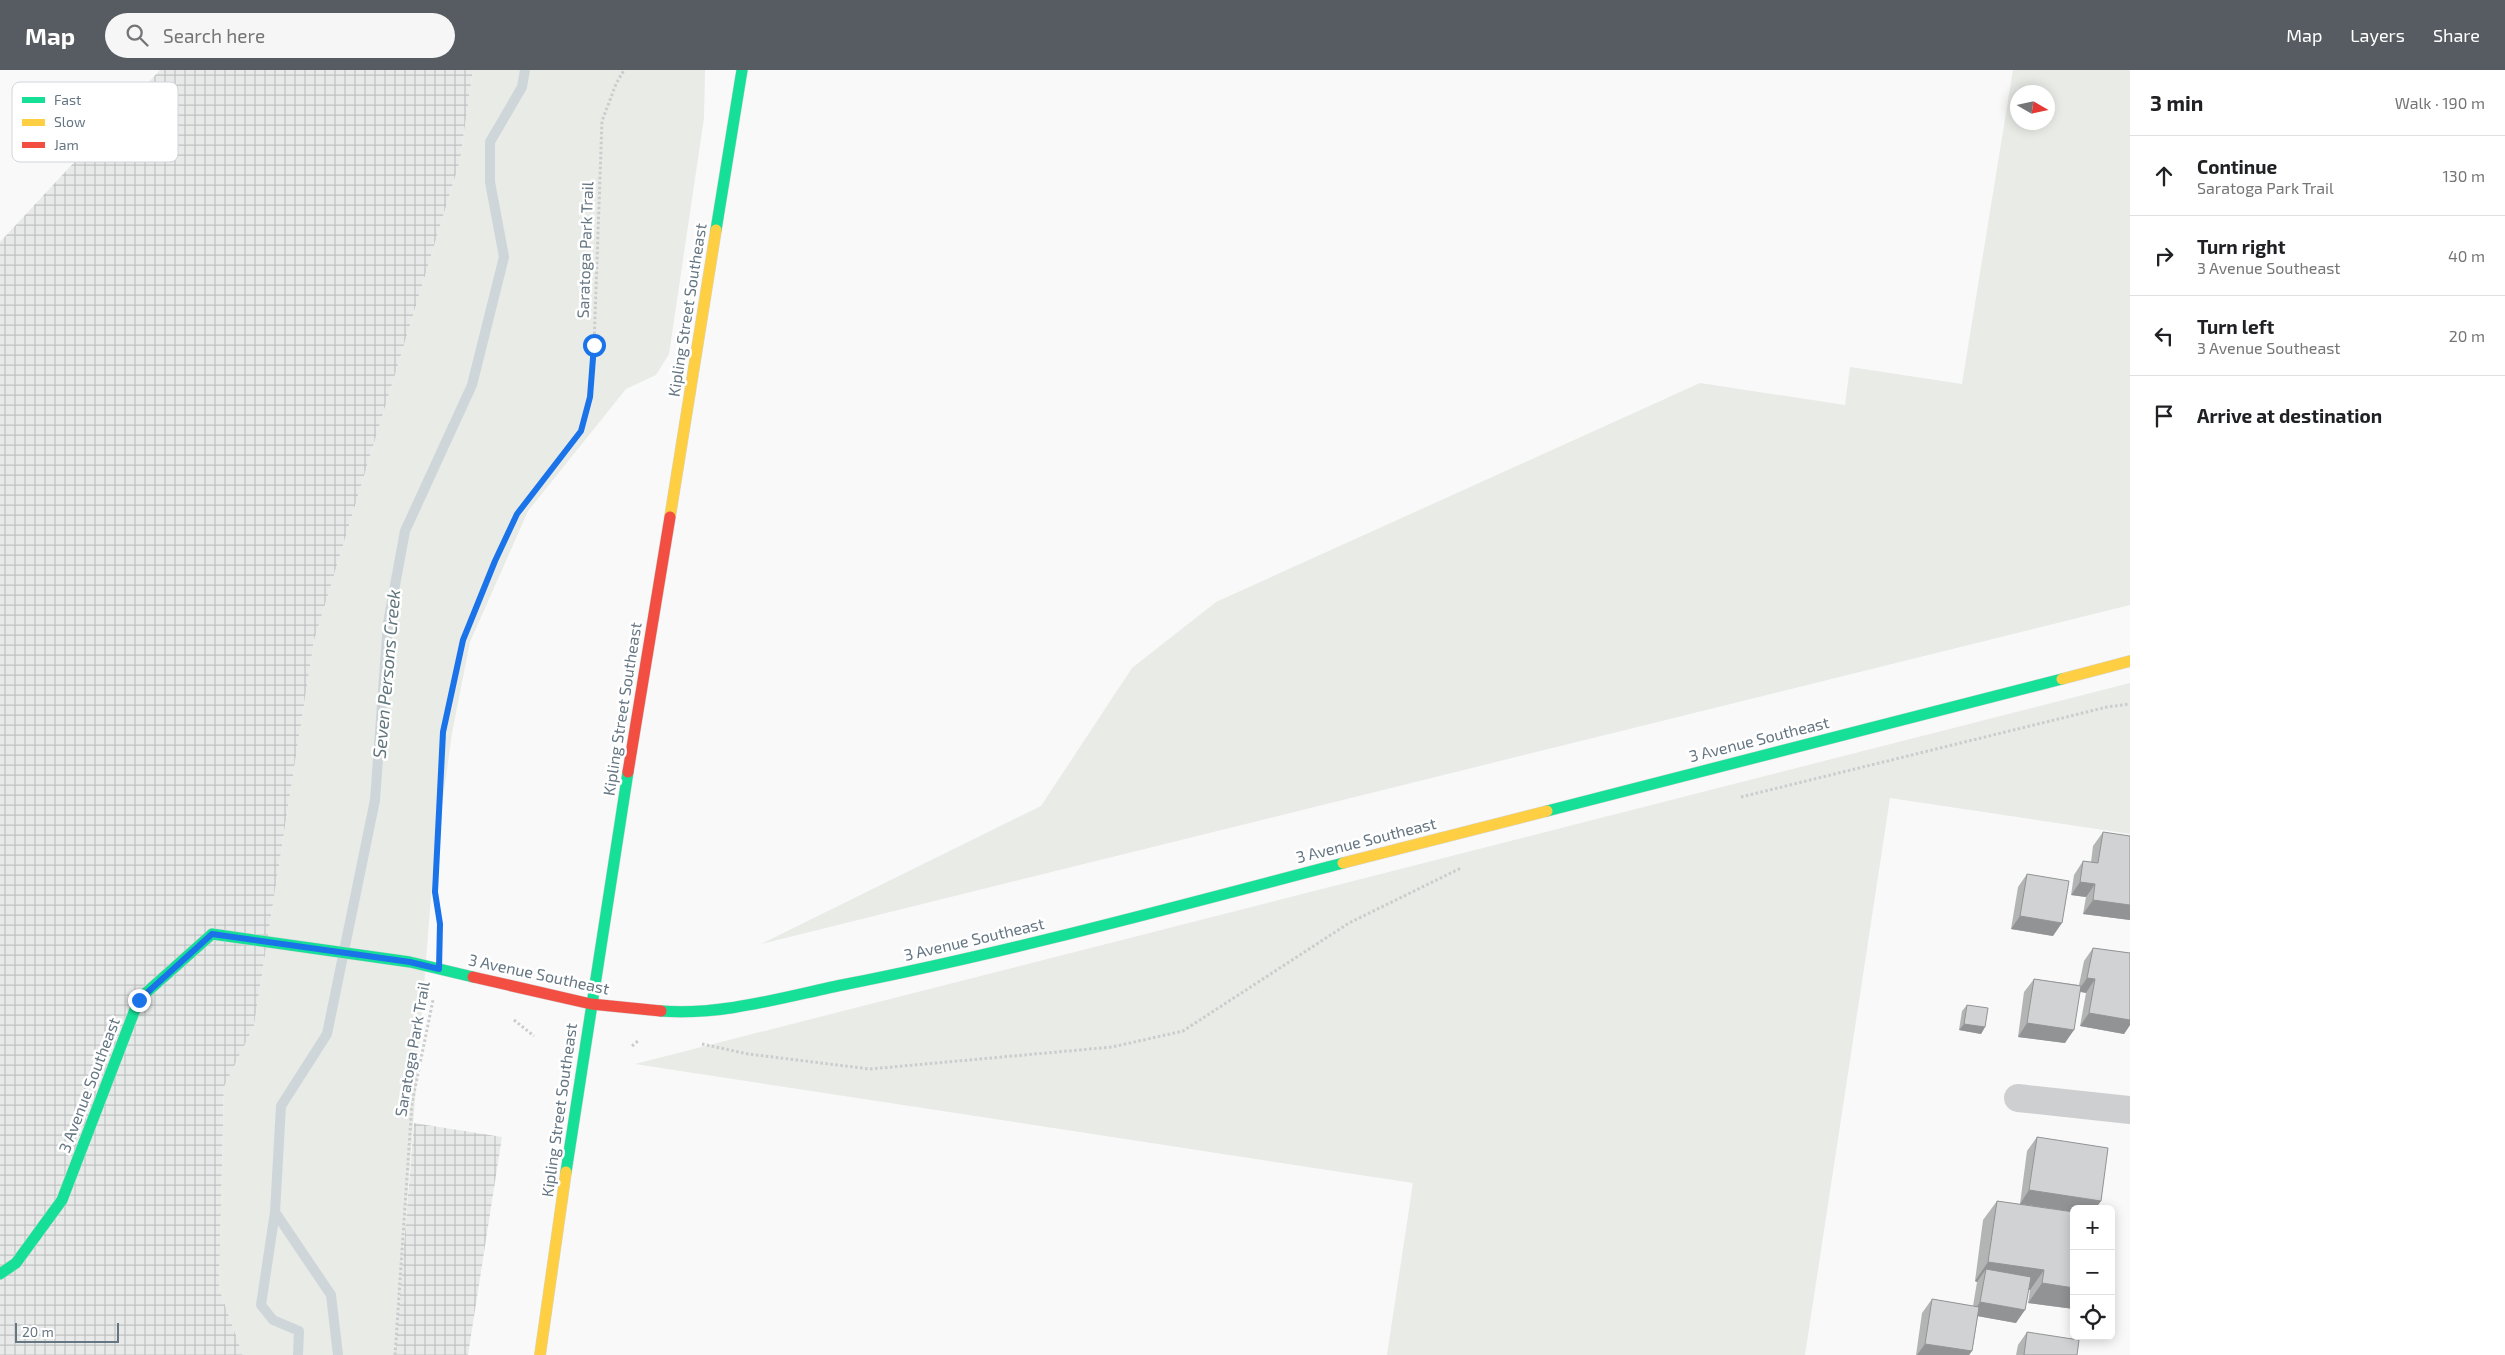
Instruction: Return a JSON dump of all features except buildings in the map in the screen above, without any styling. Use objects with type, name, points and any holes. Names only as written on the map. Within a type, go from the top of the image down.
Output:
[{"type":"street","name":"Kipling Street Southeast","points":[[540,1355],[591,1004],[742,70]]},
{"type":"street","points":[[728,79],[729,152]]},
{"type":"street","name":"3 Avenue Southeast","points":[[0,1274],[16,1263],[62,1200],[139,1000],[212,934],[281,942],[410,962],[591,1004],[676,1012],[728,1008],[955,962],[2130,660]]},
{"type":"street","points":[[2018,1098],[2130,1110]]},
{"type":"path","name":"Saratoga Park Trail","points":[[395,1355],[412,1103],[439,969],[440,924],[435,892],[443,732],[463,640],[495,561],[517,514],[581,431],[590,397],[594,345],[602,121],[616,84],[624,70]]},
{"type":"path","points":[[1733,798],[2107,707],[2130,704]]},
{"type":"path","points":[[694,1042],[748,1054],[870,1069],[1112,1047],[1183,1031],[1349,923],[1463,867]]},
{"type":"path","points":[[632,1046],[644,1036]]},
{"type":"shaded area","points":[[160,70],[473,70],[460,161],[314,641],[254,1026],[224,1087],[219,1288],[243,1355],[0,1355],[0,242],[74,162],[178,162],[178,82],[149,82]]},
{"type":"shaded area","points":[[473,70],[705,70],[704,118],[669,354],[656,375],[626,389],[528,511],[470,642],[452,733],[433,871],[395,1355],[243,1355],[219,1288],[224,1087],[254,1026],[314,641],[460,161]]},
{"type":"shaded area","points":[[2013,70],[2130,70],[2130,605],[761,944],[1041,806],[1132,668],[1216,602],[1700,383],[1845,405],[1850,367],[1962,384],[2010,88],[2010,130],[2055,130],[2055,85],[2011,85]]},
{"type":"shaded area","points":[[2130,683],[2130,834],[1890,798],[1805,1355],[1387,1355],[1413,1183],[635,1064]]},
{"type":"shaded area","points":[[414,1123],[502,1137],[468,1355],[395,1355]]},
{"type":"waterway","name":"Seven Persons Creek","points":[[338,1355],[331,1295],[275,1212],[281,1106],[327,1034],[375,800],[388,623],[405,531],[472,385],[504,257],[490,182],[490,142],[522,87],[525,70]]},
{"type":"waterway","name":"Seven Persons Creek","points":[[275,1212],[261,1305],[273,1320],[299,1331],[298,1355]]},
{"type":"traffic: fast","points":[[716,230],[742,70]]},
{"type":"traffic: fast","points":[[1547,811],[2062,679]]},
{"type":"traffic: fast","points":[[566,1172],[628,772]]},
{"type":"traffic: fast","points":[[661,1011],[708,1011],[731,1008],[909,971],[1096,927],[1343,863]]},
{"type":"traffic: fast","points":[[0,1274],[16,1263],[62,1200],[139,999],[212,934],[410,962],[473,977]]},
{"type":"traffic: slow","points":[[670,517],[716,230]]},
{"type":"traffic: slow","points":[[2062,679],[2130,661]]},
{"type":"traffic: slow","points":[[1343,863],[1547,811]]},
{"type":"traffic: slow","points":[[540,1355],[566,1172]]},
{"type":"traffic: jam","points":[[628,772],[670,517]]},
{"type":"traffic: jam","points":[[473,977],[591,1004],[661,1011]]},
{"type":"route","points":[[139,1000],[212,934],[281,942],[410,962],[439,969],[440,924],[435,892],[443,732],[463,640],[495,561],[517,514],[581,431],[590,397],[594,345]]}]
